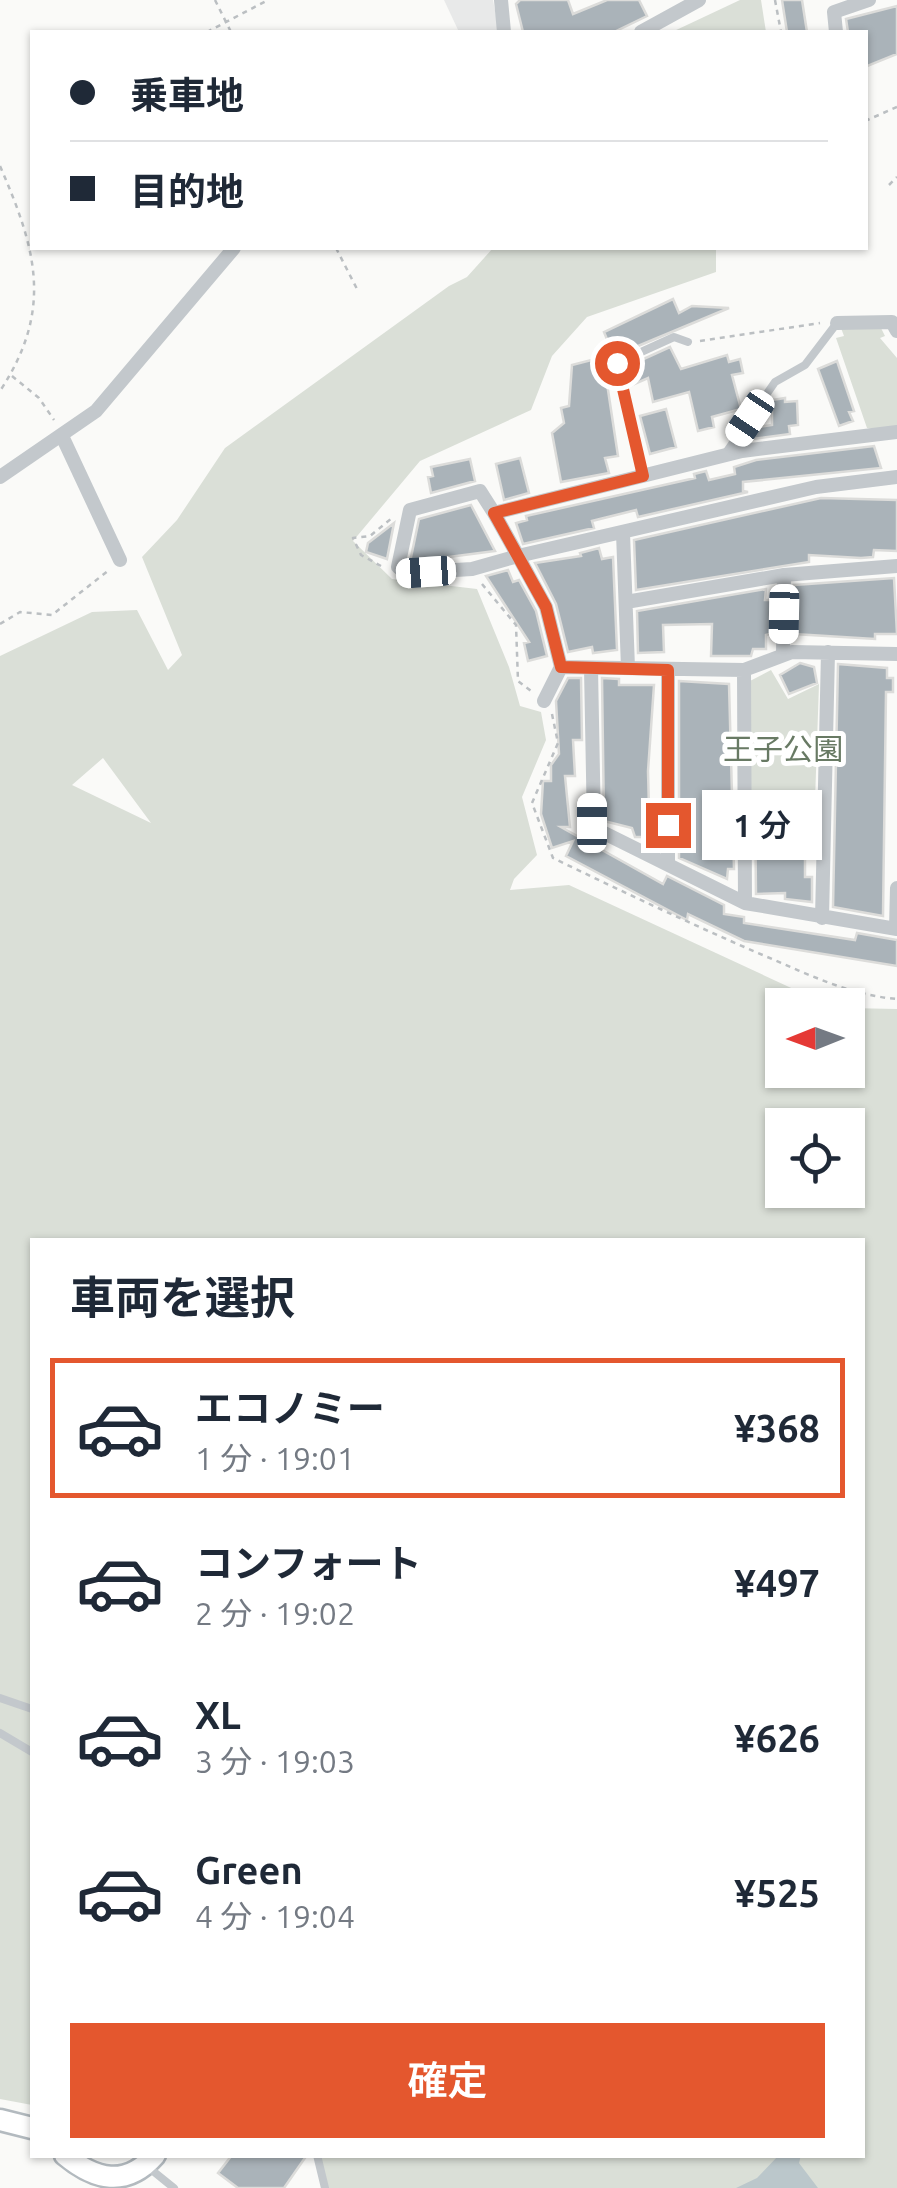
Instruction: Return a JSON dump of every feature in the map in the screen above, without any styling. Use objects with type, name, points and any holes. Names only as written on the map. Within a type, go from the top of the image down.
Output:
[{"type":"street","points":[[501,0],[504,30]]},
{"type":"street","points":[[644,30],[681,3],[698,0]]},
{"type":"street","points":[[835,30],[826,13],[870,0]]},
{"type":"street","points":[[0,477],[96,411],[232,250]]},
{"type":"street","points":[[836,323],[892,322],[897,331]]},
{"type":"street","points":[[494,513],[742,451],[897,432]]},
{"type":"street","points":[[62,436],[120,560]]},
{"type":"street","points":[[544,700],[561,667],[546,607],[518,556],[494,513],[480,491],[410,510],[398,567],[406,573],[482,568],[518,556],[816,486],[897,477]]},
{"type":"street","points":[[624,534],[628,668]]},
{"type":"street","points":[[626,602],[784,575],[897,566]]},
{"type":"street","points":[[783,653],[784,575]]},
{"type":"street","points":[[822,918],[828,652]]},
{"type":"street","points":[[561,667],[744,670],[783,653],[897,654]]},
{"type":"street","points":[[591,668],[594,828],[745,903],[896,929],[897,888]]},
{"type":"street","points":[[668,670],[668,864]]},
{"type":"street","points":[[744,670],[745,903]]},
{"type":"street","points":[[0,2120],[30,2128]]},
{"type":"street","points":[[69,2158],[88,2174],[104,2179],[150,2160]]},
{"type":"lane","points":[[723,458],[775,382],[805,365],[836,323]]},
{"type":"lane","points":[[643,476],[617,363],[674,337],[688,342]]},
{"type":"lane","points":[[0,1698],[30,1708]]},
{"type":"lane","points":[[0,1733],[30,1751]]},
{"type":"lane","points":[[318,2158],[324,2188]]},
{"type":"lane","points":[[150,2160],[174,2188]]},
{"type":"path","points":[[215,0],[230,30]]},
{"type":"path","points":[[211,30],[268,0]]},
{"type":"path","points":[[775,0],[781,30]]},
{"type":"path","points":[[868,120],[895,108],[897,116]]},
{"type":"path","points":[[0,166],[30,241]]},
{"type":"path","points":[[889,185],[897,177]]},
{"type":"path","points":[[0,391],[26,344],[36,282],[32,250]]},
{"type":"path","points":[[337,250],[357,289]]},
{"type":"path","points":[[688,342],[836,323]]},
{"type":"path","points":[[11,374],[39,398],[62,436]]},
{"type":"path","points":[[398,567],[387,569],[361,555],[353,538],[370,536],[394,517],[408,517]]},
{"type":"path","points":[[0,624],[20,612],[52,615],[77,600],[120,560]]},
{"type":"path","points":[[482,568],[482,583],[516,625],[518,681],[550,705],[558,743],[532,802],[553,858],[676,918],[795,969],[867,996],[897,999]]},
{"type":"shaded area","points":[[444,0],[493,0],[499,30],[458,30]]},
{"type":"shaded area","points":[[776,2158],[800,2158],[799,2163],[818,2188],[736,2188],[757,2178]]},
{"type":"green space","points":[[740,0],[761,0],[766,30],[676,30]]},
{"type":"green space","points":[[491,250],[716,250],[716,272],[587,317],[552,356],[531,410],[420,461],[353,541],[392,579],[477,589],[509,667],[520,706],[541,712],[546,740],[522,797],[537,855],[514,879],[510,890],[569,885],[791,988],[765,988],[765,1088],[865,1088],[865,1008],[897,1009],[897,2188],[326,2188],[318,2158],[865,2158],[865,1238],[30,1238],[30,2105],[0,2099],[0,656],[92,612],[137,610],[168,670],[182,655],[142,557],[177,520],[225,448],[449,286],[467,277]],"holes":[[[103,758],[151,823],[72,785]]]},
{"type":"green space","points":[[880,326],[885,336],[880,338],[897,358],[897,433],[867,428],[836,338],[844,336],[841,328]]},
{"type":"green space","name":"王子公園","points":[[771,670],[788,699],[819,684],[815,801],[749,801],[750,681]]},
{"type":"building","points":[[520,0],[568,0],[573,14],[607,0],[639,0],[647,16],[618,30],[522,30],[516,4]]},
{"type":"building","points":[[782,0],[802,0],[807,30],[787,30]]},
{"type":"building","points":[[897,6],[897,54],[868,66],[868,30],[848,30],[846,19]]},
{"type":"building","points":[[673,299],[679,313],[692,306],[729,308],[614,356],[604,332]]},
{"type":"building","points":[[670,347],[681,369],[727,355],[729,362],[740,359],[743,373],[732,375],[741,409],[712,417],[714,427],[698,431],[689,392],[653,402],[648,378],[630,386],[626,367]]},
{"type":"building","points":[[603,357],[618,456],[605,458],[609,473],[561,482],[552,433],[564,423],[561,408],[569,406],[572,365]]},
{"type":"building","points":[[837,361],[854,411],[849,412],[853,421],[839,426],[818,369]]},
{"type":"building","points":[[785,398],[785,402],[797,401],[798,425],[789,426],[790,434],[752,439],[752,428],[772,425],[772,400]]},
{"type":"building","points":[[666,409],[676,447],[650,454],[640,416]]},
{"type":"building","points":[[874,446],[881,468],[743,482],[743,491],[748,492],[638,517],[636,510],[592,521],[594,528],[523,544],[516,523],[527,520],[526,516],[695,478],[694,474],[706,471],[709,480],[735,474],[734,467],[756,460]]},
{"type":"building","points":[[520,458],[529,493],[504,500],[496,464]]},
{"type":"building","points":[[470,459],[475,481],[431,493],[431,467]]},
{"type":"building","points":[[821,498],[897,500],[897,551],[874,550],[873,557],[861,558],[809,555],[809,562],[636,590],[634,540]]},
{"type":"building","points":[[471,505],[495,551],[410,562],[419,519]]},
{"type":"building","points":[[394,523],[387,559],[366,552],[368,543]]},
{"type":"building","points":[[599,548],[602,559],[613,557],[617,650],[593,653],[592,647],[568,652],[556,604],[535,563],[581,556],[580,553]]},
{"type":"building","points":[[508,570],[513,582],[519,580],[536,611],[547,656],[528,661],[524,643],[529,642],[486,576]]},
{"type":"building","points":[[894,578],[897,634],[875,634],[875,639],[794,634],[794,585]]},
{"type":"building","points":[[766,589],[765,600],[773,600],[773,633],[766,635],[766,649],[753,649],[751,656],[711,656],[712,624],[663,625],[664,652],[638,653],[637,611]]},
{"type":"building","points":[[800,663],[814,667],[817,683],[789,694],[780,675]]},
{"type":"building","points":[[838,664],[887,668],[887,678],[893,678],[893,692],[886,692],[883,916],[833,907]]},
{"type":"building","points":[[568,678],[581,678],[582,740],[573,740],[575,776],[565,776],[570,827],[561,827],[663,884],[667,876],[724,905],[724,914],[744,917],[744,923],[855,940],[857,933],[897,940],[897,966],[744,941],[688,914],[687,920],[566,856],[573,841],[552,848],[541,814],[543,781],[551,781],[551,765],[559,754],[556,701]]},
{"type":"building","points":[[602,678],[619,679],[619,685],[654,685],[648,771],[649,809],[657,810],[657,831],[649,831],[649,837],[635,837],[632,828],[604,821]]},
{"type":"building","points":[[679,681],[729,684],[734,869],[728,869],[727,879],[679,858]]},
{"type":"building","points":[[755,804],[788,805],[787,809],[805,809],[806,817],[814,817],[813,846],[805,846],[805,877],[812,877],[812,902],[785,899],[785,893],[756,894]]},
{"type":"building","points":[[230,2158],[305,2158],[284,2188],[238,2188],[218,2173]]},
{"type":"route","points":[[617,363],[643,476],[494,513],[546,607],[561,667],[668,670],[668,825]]}]
